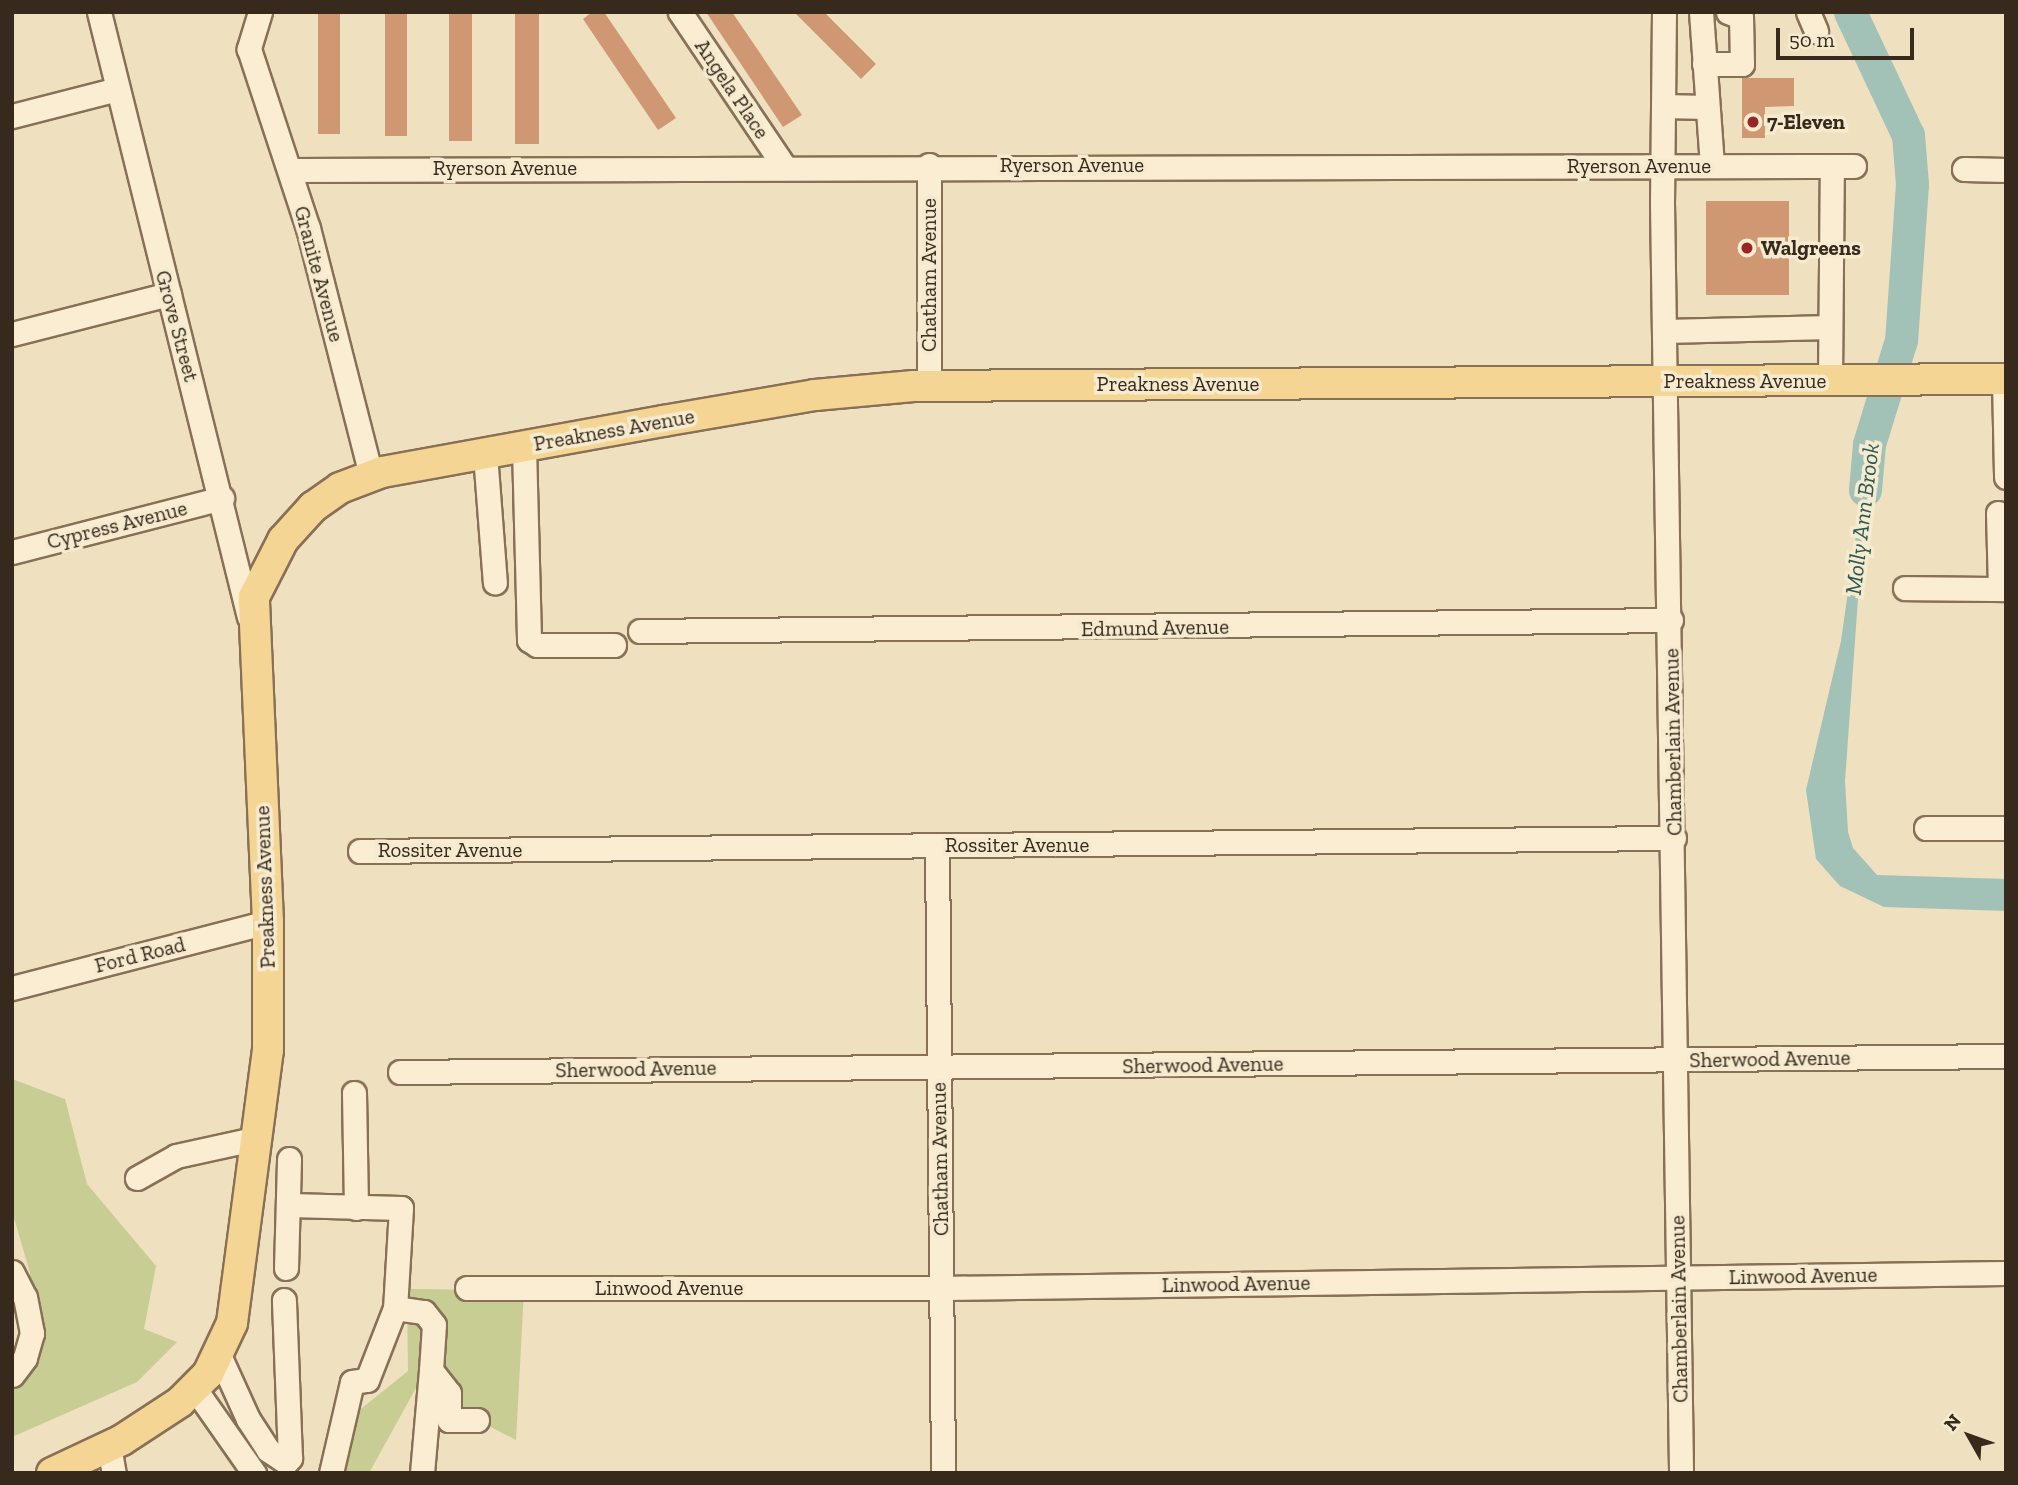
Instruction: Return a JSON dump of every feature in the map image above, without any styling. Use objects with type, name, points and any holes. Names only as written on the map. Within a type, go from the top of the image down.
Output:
[{"type":"main road","name":"Preakness Avenue","points":[[52,1473],[112,1459],[195,1389],[219,1355],[232,1323],[268,1050],[268,922],[254,597],[283,540],[313,507],[371,475],[815,396],[929,386],[1830,380],[1914,383],[2005,379]]},
{"type":"street","name":"Grove Street","points":[[99,12],[222,498],[254,641]]},
{"type":"street","name":"Granite Avenue","points":[[260,12],[250,49],[256,77],[290,170],[371,475]]},
{"type":"street","name":"Angela Place","points":[[680,12],[784,166]]},
{"type":"street","name":"Chamberlain Avenue","points":[[1664,12],[1663,166],[1681,1473]]},
{"type":"street","points":[[1701,12],[1712,166]]},
{"type":"street","points":[[1704,64],[1741,64],[1741,17],[1728,12]]},
{"type":"street","points":[[12,116],[117,89]]},
{"type":"street","points":[[1663,106],[1707,107]]},
{"type":"street","name":"Ryerson Avenue","points":[[290,170],[929,165],[1843,166],[1830,327]]},
{"type":"street","name":"Chatham Avenue","points":[[929,165],[929,386]]},
{"type":"street","points":[[1964,170],[2006,170]]},
{"type":"street","points":[[12,334],[169,294]]},
{"type":"street","points":[[1665,331],[1830,327],[1830,380]]},
{"type":"street","points":[[2005,379],[2006,477]]},
{"type":"street","points":[[524,447],[529,640],[537,645],[614,645]]},
{"type":"street","points":[[485,454],[495,583]]},
{"type":"street","name":"Cypress Avenue","points":[[12,552],[222,498]]},
{"type":"street","points":[[1905,588],[2003,589],[1998,513]]},
{"type":"street","name":"Edmund Avenue","points":[[640,631],[1671,620]]},
{"type":"street","points":[[1926,828],[2006,828]]},
{"type":"street","name":"Rossiter Avenue","points":[[360,851],[1674,838]]},
{"type":"street","name":"Chatham Avenue","points":[[937,846],[943,1473]]},
{"type":"street","name":"Ford Road","points":[[12,988],[268,922]]},
{"type":"street","name":"Sherwood Avenue","points":[[400,1072],[2006,1056]]},
{"type":"street","points":[[354,1093],[356,1208]]},
{"type":"street","points":[[137,1178],[176,1156],[258,1138]]},
{"type":"street","points":[[286,1268],[290,1205],[289,1159]]},
{"type":"street","points":[[290,1205],[401,1208],[395,1308],[368,1380],[352,1382],[331,1473]]},
{"type":"street","points":[[12,1272],[25,1297],[32,1333],[25,1358],[12,1375]]},
{"type":"street","name":"Linwood Avenue","points":[[467,1288],[941,1288],[2006,1273]]},
{"type":"street","points":[[219,1355],[248,1419],[268,1450],[286,1462],[290,1458],[284,1300]]},
{"type":"street","points":[[395,1308],[424,1312],[434,1325],[422,1473]]},
{"type":"street","points":[[431,1370],[449,1393],[449,1420],[477,1420]]},
{"type":"street","points":[[195,1389],[254,1473]]},
{"type":"green space","points":[[12,1079],[65,1099],[87,1184],[156,1266],[144,1329],[177,1342],[137,1382],[12,1437],[12,1368],[20,1359],[30,1273],[12,1211]]},
{"type":"green space","points":[[407,1289],[524,1290],[516,1440],[416,1388],[369,1473],[323,1473],[331,1433],[408,1371]]},
{"type":"water","points":[[1869,444],[1845,781],[1848,832],[1853,848],[1877,875],[2006,879],[2006,911],[1884,907],[1840,886],[1816,859],[1806,790],[1841,641]]},
{"type":"building","points":[[318,12],[340,12],[340,134],[318,134]]},
{"type":"building","points":[[385,12],[407,12],[407,136],[385,136]]},
{"type":"building","points":[[449,12],[472,12],[472,141],[449,141]]},
{"type":"building","points":[[515,12],[539,12],[539,144],[515,144]]},
{"type":"building","points":[[592,12],[604,12],[676,118],[658,130],[583,19]]},
{"type":"building","points":[[706,12],[732,12],[802,115],[783,127]]},
{"type":"building","points":[[794,12],[824,12],[876,64],[861,79]]},
{"type":"building","name":"7-Eleven","points":[[1742,78],[1794,78],[1794,106],[1765,107],[1765,138],[1742,138]]},
{"type":"building","name":"Walgreens","points":[[1706,201],[1789,201],[1789,295],[1706,295]]},
{"type":"waterway","name":"Molly Ann Brook","points":[[1850,12],[1908,135],[1912,184],[1901,340],[1869,444],[1865,490]]},
{"type":"place","name":"7-Eleven","points":[[1753,122]]},
{"type":"place","name":"Walgreens","points":[[1747,248]]}]
